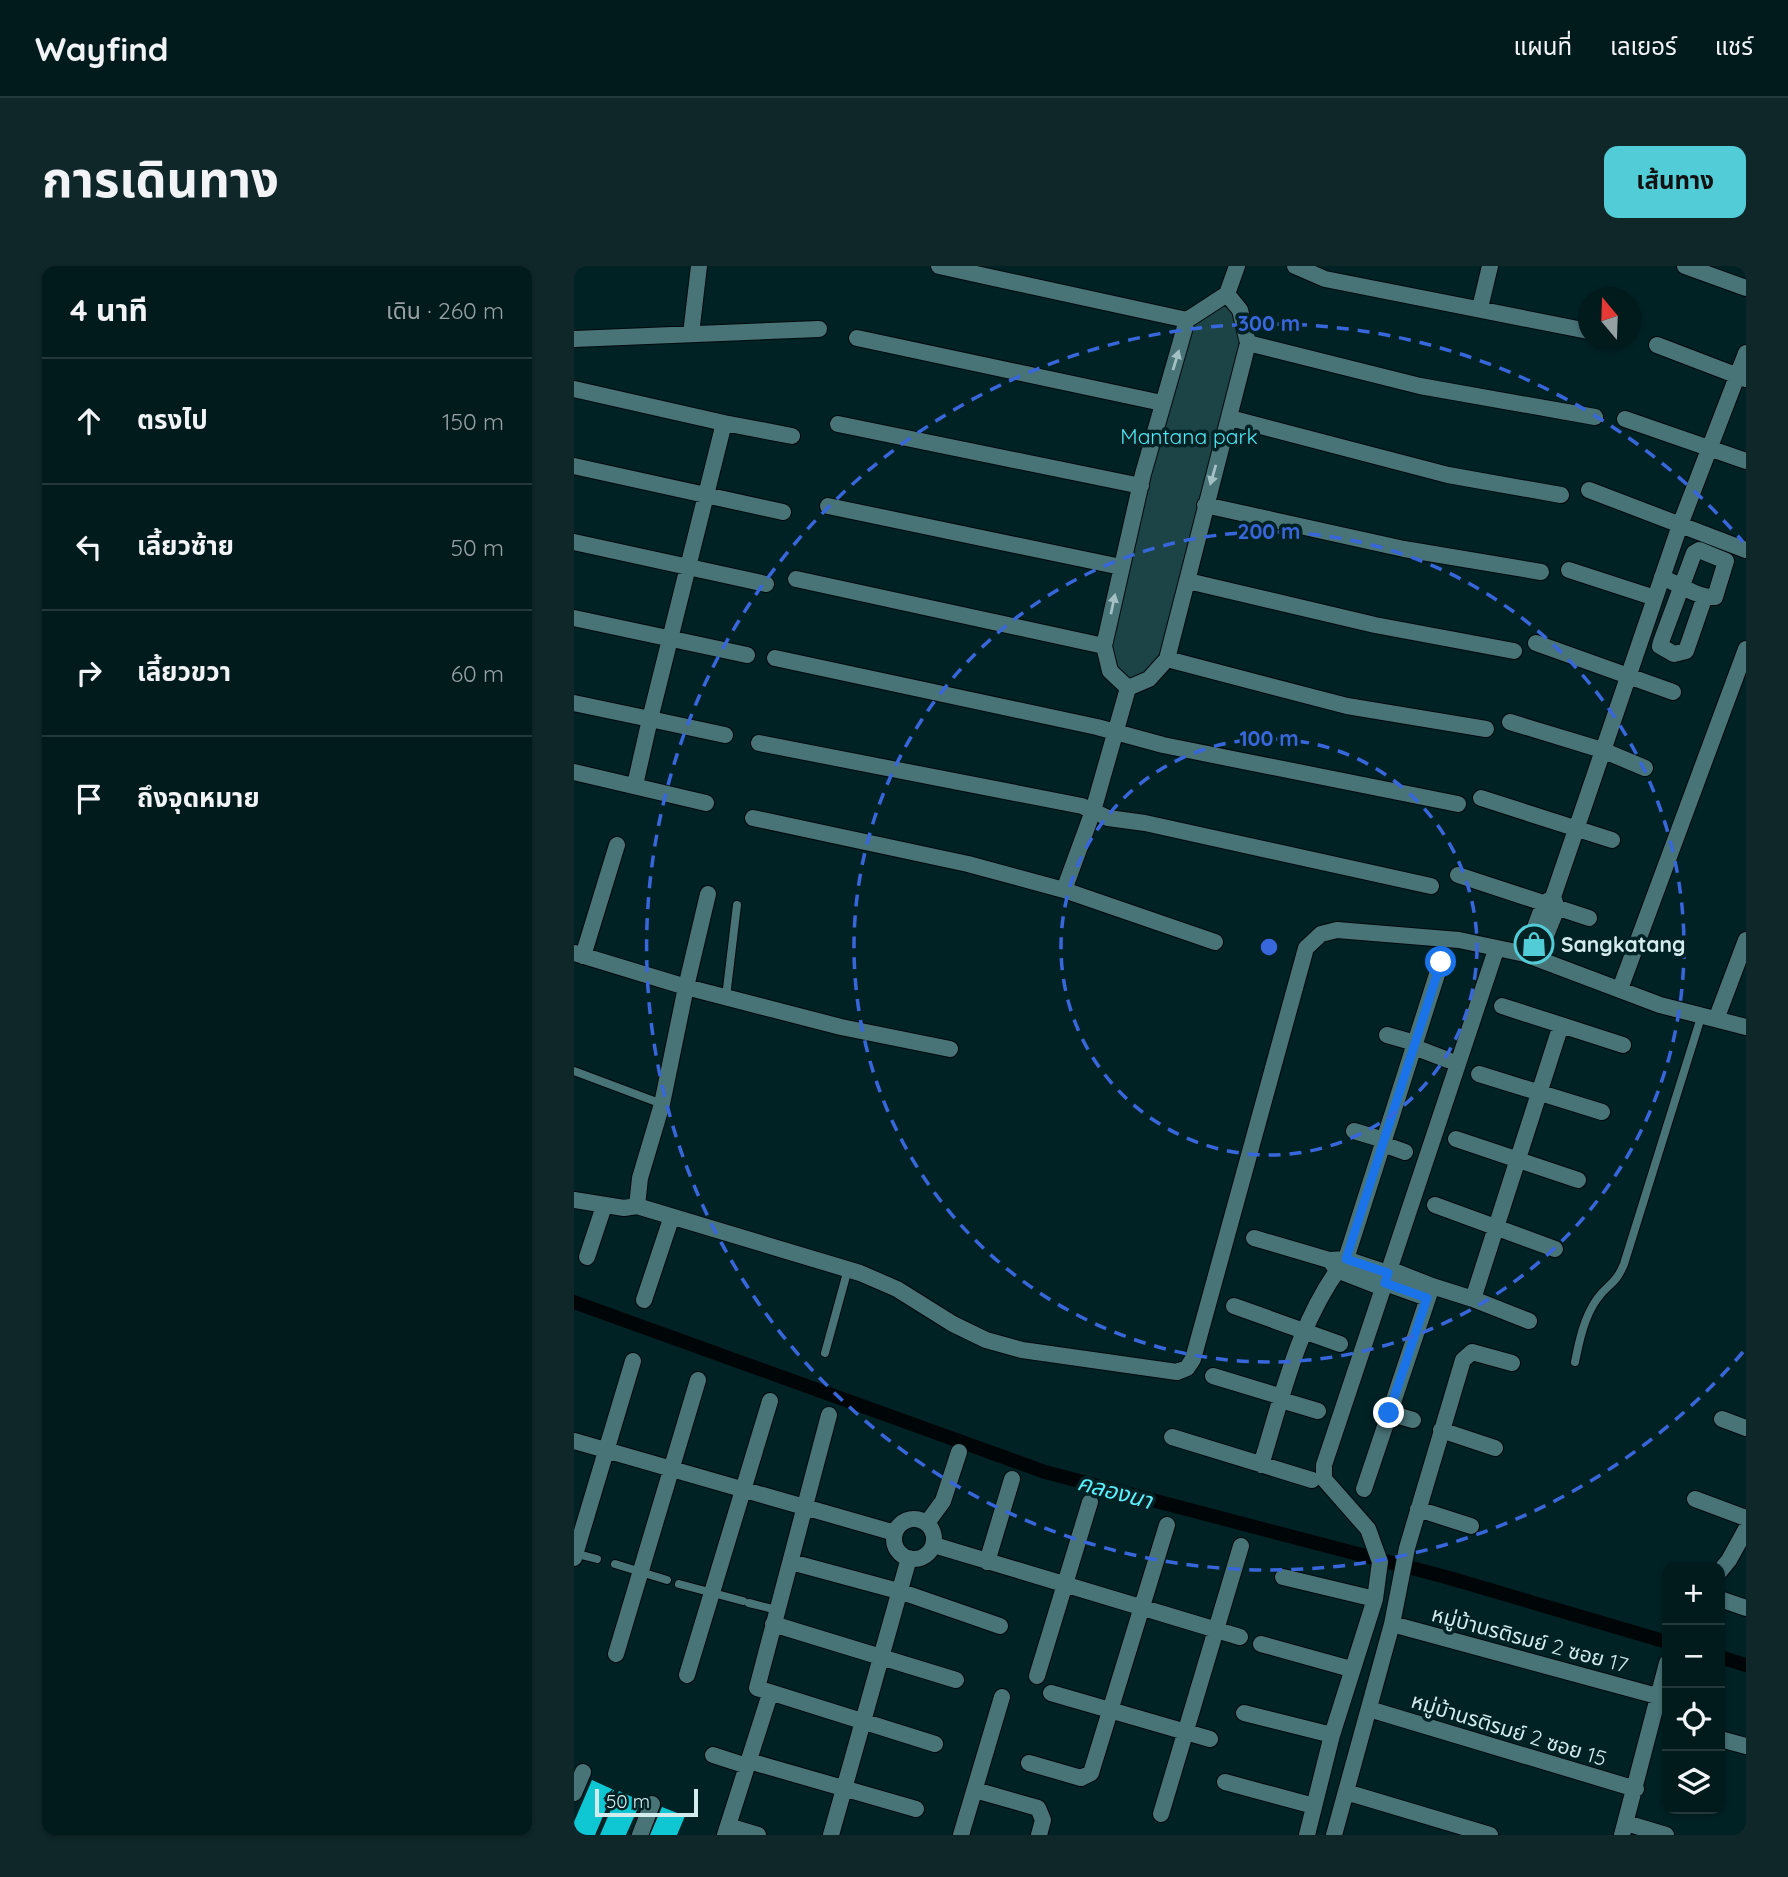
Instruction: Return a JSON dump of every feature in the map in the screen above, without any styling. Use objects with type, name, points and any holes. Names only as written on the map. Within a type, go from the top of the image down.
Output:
[{"type":"street","points":[[691,334],[699,266]]},
{"type":"street","points":[[939,266],[1187,320]]},
{"type":"street","points":[[1128,688],[1110,671],[1104,646],[1162,403],[1187,320],[1227,294],[1237,266]]},
{"type":"street","points":[[1295,266],[1325,279],[1578,329]]},
{"type":"street","points":[[1480,308],[1490,266]]},
{"type":"street","points":[[1685,266],[1746,288]]},
{"type":"street","points":[[1064,890],[1093,811],[1128,688],[1149,679],[1167,659],[1248,343],[1240,310],[1227,294]]},
{"type":"street","points":[[574,339],[819,329]]},
{"type":"street","points":[[857,338],[1162,403]]},
{"type":"street","points":[[1248,343],[1420,386],[1595,417]]},
{"type":"street","points":[[1657,345],[1742,377]]},
{"type":"street","points":[[1531,956],[1680,525],[1742,377],[1746,352]]},
{"type":"street","points":[[574,390],[792,436]]},
{"type":"street","points":[[1230,418],[1448,475],[1561,495]]},
{"type":"street","points":[[1625,419],[1746,461]]},
{"type":"street","points":[[635,785],[724,423]]},
{"type":"street","points":[[838,424],[1141,486]]},
{"type":"street","points":[[574,466],[783,512]]},
{"type":"street","points":[[1590,490],[1746,550]]},
{"type":"street","points":[[1205,505],[1404,548],[1541,572]]},
{"type":"street","points":[[828,506],[1121,567]]},
{"type":"street","points":[[574,542],[766,584]]},
{"type":"street","points":[[1662,577],[1682,586],[1705,596],[1715,597],[1726,565],[1723,557],[1696,551],[1682,586],[1660,646],[1674,654],[1686,651],[1705,596]]},
{"type":"street","points":[[1569,570],[1655,598]]},
{"type":"street","points":[[796,579],[1104,646]]},
{"type":"street","points":[[1188,580],[1376,625],[1514,651]]},
{"type":"street","points":[[574,618],[747,655]]},
{"type":"street","points":[[1536,643],[1673,692]]},
{"type":"street","points":[[1620,989],[1746,649]]},
{"type":"street","points":[[775,658],[1097,727],[1113,734],[1458,804]]},
{"type":"street","points":[[1167,659],[1347,706],[1486,729]]},
{"type":"street","points":[[574,703],[725,735]]},
{"type":"street","points":[[1510,722],[1602,750],[1645,768]]},
{"type":"street","points":[[759,743],[1093,811],[1108,818],[1145,823],[1431,886]]},
{"type":"street","points":[[574,772],[706,803]]},
{"type":"street","points":[[1481,799],[1612,840]]},
{"type":"street","points":[[753,818],[968,864],[1064,890],[1215,942]]},
{"type":"street","points":[[617,845],[579,955],[686,987],[841,1027],[950,1049]]},
{"type":"street","points":[[1458,875],[1551,903],[1589,918]]},
{"type":"street","points":[[637,1206],[640,1178],[662,1104],[708,894]]},
{"type":"street","points":[[574,1199],[604,1206],[637,1206],[671,1219],[848,1269],[897,1289],[953,1324],[986,1340],[1022,1350],[1177,1372],[1187,1368],[1193,1359],[1307,948],[1321,934],[1337,930],[1459,940],[1531,956],[1660,1004],[1746,1027]]},
{"type":"street","points":[[1710,1016],[1746,940]]},
{"type":"street","points":[[1307,1835],[1332,1735],[1374,1599],[1380,1562],[1374,1541],[1360,1517],[1327,1485],[1324,1475],[1386,1278],[1496,950]]},
{"type":"street","points":[[1261,1465],[1304,1331],[1337,1263],[1384,1142],[1441,962]]},
{"type":"street","points":[[1502,1006],[1623,1045]]},
{"type":"street","points":[[1474,1299],[1494,1228],[1561,1024]]},
{"type":"street","points":[[1387,1035],[1448,1060]]},
{"type":"street","points":[[1479,1074],[1602,1112]]},
{"type":"street","points":[[1354,1131],[1405,1152]]},
{"type":"street","points":[[1456,1139],[1578,1180]]},
{"type":"street","points":[[1435,1205],[1555,1249]]},
{"type":"street","points":[[587,1257],[604,1206]]},
{"type":"street","points":[[644,1300],[671,1219]]},
{"type":"street","points":[[1254,1238],[1429,1292],[1474,1299],[1529,1321]]},
{"type":"street","points":[[1364,1489],[1429,1292]]},
{"type":"street","points":[[1234,1306],[1340,1344]]},
{"type":"street","points":[[1334,1835],[1392,1624],[1407,1548],[1466,1354],[1472,1352],[1512,1363]]},
{"type":"street","points":[[575,1555],[633,1361]]},
{"type":"street","points":[[1213,1376],[1318,1411]]},
{"type":"street","points":[[616,1654],[698,1380]]},
{"type":"street","points":[[687,1675],[769,1401]]},
{"type":"street","points":[[1389,1413],[1413,1420]]},
{"type":"street","points":[[830,1415],[757,1685],[759,1691],[935,1744]]},
{"type":"street","points":[[1721,1419],[1746,1429]]},
{"type":"street","points":[[1441,1430],[1495,1448]]},
{"type":"street","points":[[1172,1437],[1312,1480]]},
{"type":"street","points":[[574,1441],[895,1533]]},
{"type":"street","points":[[927,1523],[943,1501],[959,1452]]},
{"type":"street","points":[[987,1563],[1012,1479]]},
{"type":"street","points":[[1695,1499],[1746,1518]]},
{"type":"street","points":[[1037,1676],[1090,1502]]},
{"type":"street","points":[[1418,1509],[1471,1526]]},
{"type":"street","points":[[920,1520],[927,1523],[934,1537],[934,1545],[924,1556],[909,1558],[897,1548],[895,1533],[905,1521],[920,1520]]},
{"type":"street","points":[[1029,1763],[1087,1778],[1112,1710],[1167,1525]]},
{"type":"street","points":[[1725,1565],[1746,1529]]},
{"type":"street","points":[[934,1545],[1240,1637]]},
{"type":"street","points":[[1161,1814],[1241,1546]]},
{"type":"street","points":[[831,1835],[881,1656],[902,1592],[909,1558]]},
{"type":"street","points":[[791,1562],[902,1592],[1000,1626]]},
{"type":"street","points":[[1283,1577],[1374,1599]]},
{"type":"street","points":[[1725,1601],[1746,1608]]},
{"type":"street","points":[[775,1617],[956,1680]]},
{"type":"street","name":"หมู่บ้านรติรมย์ 2 ซอย 17","points":[[1392,1624],[1659,1689]]},
{"type":"street","points":[[1261,1644],[1351,1669]]},
{"type":"street","points":[[1662,1679],[1659,1689],[1661,1721],[1624,1829],[1666,1835]]},
{"type":"street","points":[[1051,1693],[1210,1739]]},
{"type":"street","points":[[758,1835],[727,1830],[770,1694]]},
{"type":"street","points":[[961,1835],[1002,1697]]},
{"type":"street","name":"หมู่บ้านรติรมย์ 2 ซอย 15","points":[[1369,1709],[1636,1789]]},
{"type":"street","points":[[1244,1713],[1332,1735]]},
{"type":"street","points":[[1725,1740],[1746,1746]]},
{"type":"street","points":[[713,1755],[916,1809]]},
{"type":"street","points":[[574,1793],[583,1772]]},
{"type":"street","points":[[1224,1782],[1314,1806]]},
{"type":"street","points":[[975,1790],[1038,1808],[1043,1820],[1039,1835]]},
{"type":"street","points":[[1346,1792],[1490,1835]]},
{"type":"street","points":[[640,1835],[652,1804]]},
{"type":"lane","points":[[726,997],[737,905]]},
{"type":"lane","points":[[1575,1362],[1581,1334],[1596,1299],[1616,1282],[1624,1264],[1710,1016]]},
{"type":"lane","points":[[574,1071],[662,1104]]},
{"type":"lane","points":[[825,1353],[848,1269]]},
{"type":"lane","points":[[575,1555],[597,1559]]},
{"type":"lane","points":[[615,1564],[667,1580]]},
{"type":"lane","points":[[679,1584],[746,1602],[775,1617]]},
{"type":"green space","name":"Mantana park","points":[[1211,304],[1240,310],[1248,343],[1164,658],[1149,679],[1124,683],[1104,646],[1187,320]]},
{"type":"building","points":[[592,1780],[614,1790],[595,1835],[574,1835],[574,1822]]},
{"type":"building","points":[[619,1791],[641,1801],[626,1835],[600,1835]]},
{"type":"building","points":[[662,1807],[685,1816],[677,1835],[650,1835]]},
{"type":"waterway","name":"คลองนา","points":[[574,1302],[1045,1472],[1446,1577],[1662,1641]]},
{"type":"waterway","name":"คลองนา","points":[[1725,1659],[1746,1665]]},
{"type":"place","name":"Sangkatang","points":[[1534,944]]},
{"type":"route","points":[[1389,1413],[1427,1298],[1385,1283],[1388,1273],[1346,1259],[1441,962]]}]
